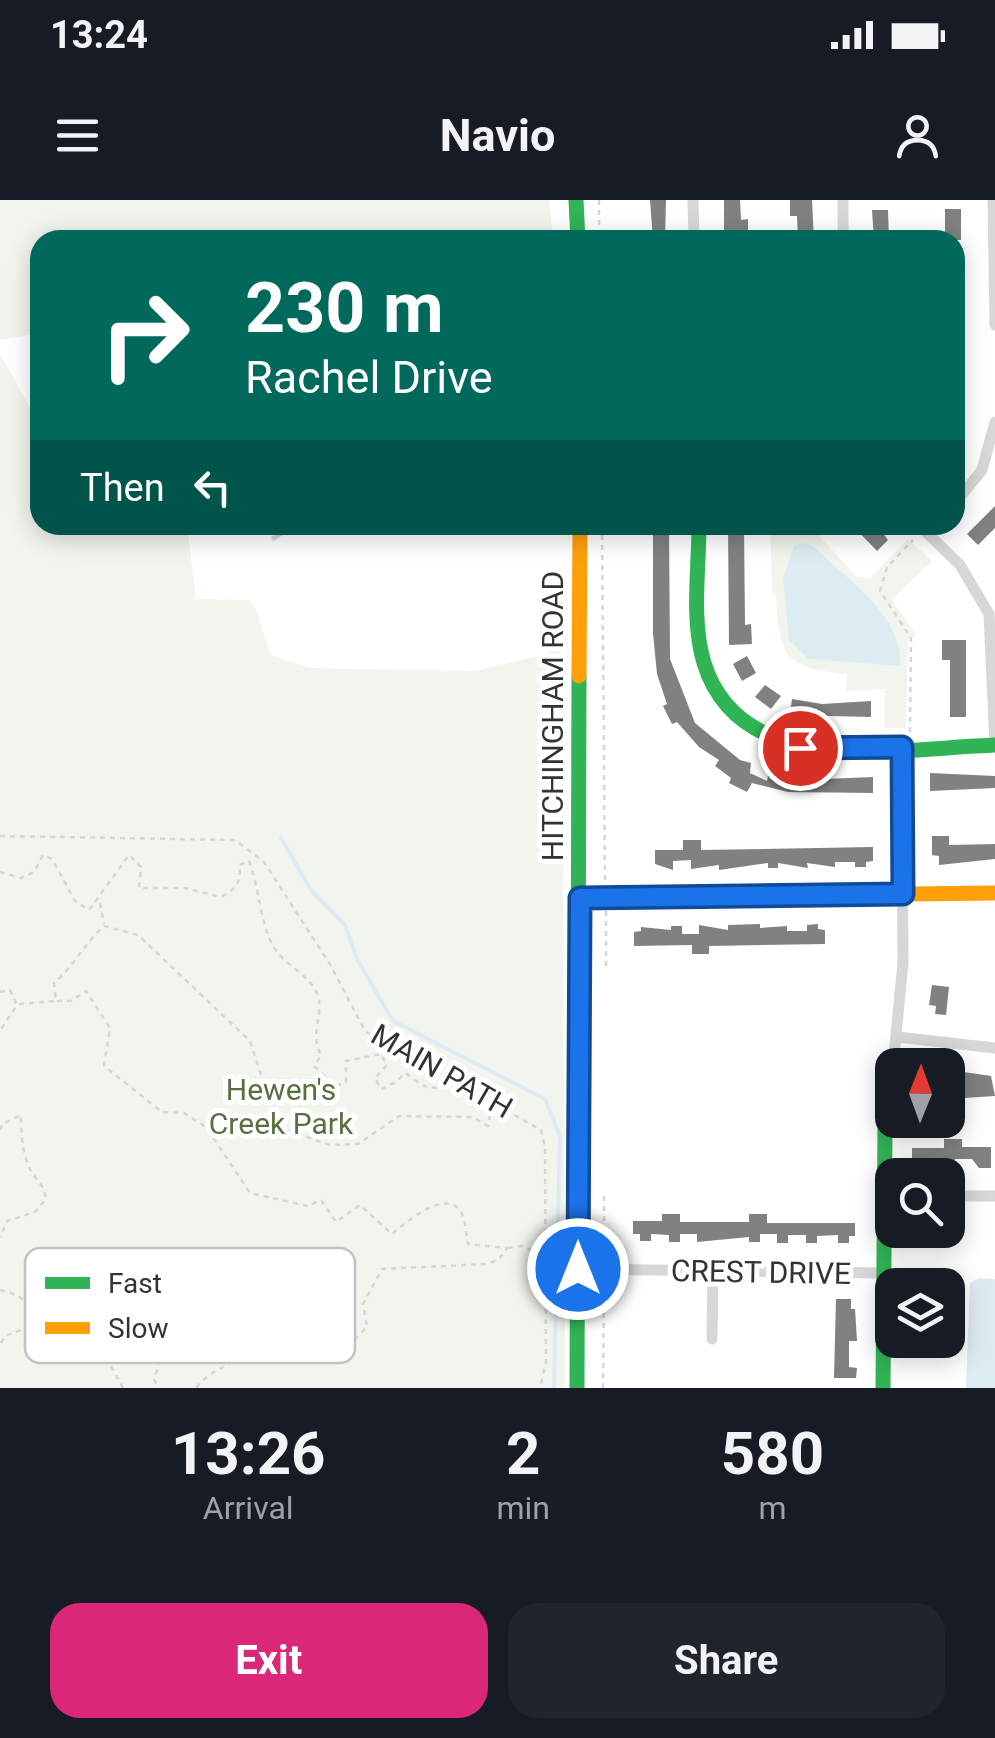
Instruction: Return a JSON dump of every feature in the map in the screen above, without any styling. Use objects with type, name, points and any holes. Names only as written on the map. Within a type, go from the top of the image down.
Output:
[{"type":"street","points":[[576,200],[578,230]]},
{"type":"street","points":[[693,200],[694,230]]},
{"type":"street","points":[[842,230],[843,200]]},
{"type":"street","points":[[993,200],[995,325]]},
{"type":"street","points":[[965,491],[982,470],[995,422]]},
{"type":"street","name":"HITCHINGHAM ROAD","points":[[577,1388],[580,535]]},
{"type":"street","points":[[699,535],[703,658],[714,688],[734,716],[764,738],[800,748],[995,746],[989,614],[960,565],[933,535]]},
{"type":"street","points":[[896,1048],[903,894],[902,747]]},
{"type":"street","points":[[580,898],[995,893]]},
{"type":"street","points":[[897,1037],[995,1048]]},
{"type":"street","points":[[965,1196],[995,1196]]},
{"type":"street","name":"CREST DRIVE","points":[[578,1269],[875,1273]]},
{"type":"street","points":[[712,1339],[713,1272]]},
{"type":"street","points":[[883,1358],[883,1388]]},
{"type":"lane","points":[[274,538],[278,535]]},
{"type":"path","points":[[598,200],[599,230]]},
{"type":"path","points":[[602,535],[606,966]]},
{"type":"path","points":[[910,732],[911,638],[880,591],[887,567],[913,540]]},
{"type":"path","name":"MAIN PATH","points":[[0,836],[235,840],[264,862],[330,966],[365,1031],[541,1130],[545,1147],[546,1362],[540,1388]]},
{"type":"path","points":[[0,872],[22,878],[34,872],[43,856],[52,859],[65,876],[75,901],[89,910],[118,865],[129,855],[141,867],[139,888],[185,888],[221,897],[234,890],[241,878],[239,864],[249,862],[270,940],[284,964],[316,991],[320,1002],[313,1039],[321,1056],[314,1066],[322,1077],[336,1086],[346,1082],[346,1060],[380,1054],[387,1064],[374,1078],[380,1088],[396,1082],[405,1073],[424,1086],[462,1089],[486,1102],[490,1110],[488,1126],[472,1117],[399,1116],[358,1144],[330,1145],[278,1128],[250,1041],[138,935],[104,926]]},
{"type":"path","points":[[99,900],[104,926]]},
{"type":"path","points":[[56,1001],[54,983],[104,926]]},
{"type":"path","points":[[0,992],[10,990],[17,1004]]},
{"type":"path","points":[[17,1004],[71,1002],[86,991],[110,1028],[104,1066],[152,1106],[184,1113],[206,1127],[250,1193],[308,1206],[321,1200],[336,1222],[360,1205],[392,1234],[424,1207],[454,1206],[461,1212],[468,1244],[522,1246],[543,1254]]},
{"type":"path","points":[[0,1031],[17,1004]]},
{"type":"path","points":[[0,1130],[2,1124],[22,1114],[24,1149],[31,1170],[44,1186],[46,1199],[35,1212],[7,1221],[0,1238]]},
{"type":"path","points":[[603,1388],[604,1196]]},
{"type":"path","points":[[355,1340],[368,1327],[362,1304],[382,1269],[487,1264],[498,1260],[507,1248]]},
{"type":"path","points":[[0,1290],[25,1299]]},
{"type":"path","points":[[0,1346],[5,1336],[25,1328]]},
{"type":"path","points":[[109,1363],[123,1388]]},
{"type":"path","points":[[158,1388],[154,1379],[159,1363]]},
{"type":"path","points":[[196,1388],[204,1378],[235,1363]]},
{"type":"green space","points":[[0,200],[549,200],[552,230],[30,230],[30,335],[0,340]]},
{"type":"green space","name":"Hewen's Creek Park","points":[[0,354],[30,407],[30,535],[188,535],[196,599],[249,600],[257,611],[270,655],[309,668],[476,671],[547,654],[562,626],[565,1388],[0,1388]]},
{"type":"green space","points":[[770,535],[818,535],[856,576],[869,579],[908,539],[932,561],[892,600],[917,636],[908,639],[906,728],[885,728],[885,689],[846,691],[847,674],[810,668],[789,655],[783,645],[772,590]]},
{"type":"shaded area","points":[[805,543],[856,585],[883,614],[899,648],[900,666],[809,659],[789,640],[783,578],[794,546]]},
{"type":"shaded area","points":[[979,1278],[995,1279],[995,1388],[966,1388],[970,1283]]},
{"type":"building","points":[[650,200],[666,200],[665,230],[652,230]]},
{"type":"building","points":[[724,200],[740,200],[741,220],[748,219],[748,230],[724,230]]},
{"type":"building","points":[[790,200],[812,200],[814,230],[798,230],[797,216],[790,216]]},
{"type":"building","points":[[945,209],[961,209],[961,230],[945,230]]},
{"type":"building","points":[[872,210],[888,210],[889,230],[873,230]]},
{"type":"building","points":[[995,506],[995,528],[978,545],[967,534]]},
{"type":"building","points":[[653,535],[669,535],[670,659],[695,723],[740,760],[751,763],[750,773],[767,781],[769,771],[825,779],[873,777],[873,793],[788,792],[752,783],[747,792],[729,783],[731,778],[715,766],[719,760],[699,747],[677,722],[672,724],[663,706],[667,704],[657,674]]},
{"type":"building","points":[[728,535],[744,535],[745,625],[751,624],[752,644],[729,645]]},
{"type":"building","points":[[862,535],[884,535],[888,540],[877,551]]},
{"type":"building","points":[[942,640],[966,640],[966,717],[950,717],[950,660],[942,660]]},
{"type":"building","points":[[747,656],[756,673],[742,681],[733,664]]},
{"type":"building","points":[[765,685],[781,696],[771,709],[755,697]]},
{"type":"building","points":[[792,699],[822,704],[871,701],[871,717],[790,715]]},
{"type":"building","points":[[930,773],[995,776],[995,788],[930,791]]},
{"type":"building","points":[[932,836],[949,836],[949,845],[995,844],[995,859],[939,865],[939,856],[932,855]]},
{"type":"building","points":[[683,840],[701,840],[701,850],[873,847],[873,861],[866,862],[866,867],[855,867],[855,862],[835,862],[835,867],[778,863],[778,868],[768,868],[768,863],[719,870],[719,865],[691,869],[691,860],[673,861],[673,870],[655,864],[655,850],[683,850]]},
{"type":"building","points":[[760,924],[760,928],[787,926],[787,931],[807,931],[807,925],[818,924],[818,929],[825,930],[825,944],[709,946],[709,954],[692,954],[692,945],[634,946],[634,932],[641,931],[641,927],[671,930],[671,926],[682,926],[682,934],[699,934],[699,925],[728,930],[728,925]]},
{"type":"building","points":[[932,985],[949,987],[946,1015],[935,1014],[936,1006],[929,1005]]},
{"type":"building","points":[[965,1072],[991,1076],[995,1096],[965,1098]]},
{"type":"building","points":[[944,1139],[962,1139],[962,1147],[991,1147],[991,1168],[979,1168],[972,1159],[965,1158],[912,1158],[912,1148],[944,1148]]},
{"type":"building","points":[[662,1214],[680,1214],[680,1222],[749,1222],[749,1214],[767,1214],[767,1223],[855,1223],[855,1236],[849,1236],[849,1243],[838,1243],[838,1235],[817,1236],[817,1243],[806,1243],[806,1235],[788,1235],[788,1243],[777,1243],[777,1234],[760,1234],[760,1242],[749,1242],[749,1237],[697,1242],[697,1234],[680,1234],[680,1242],[669,1242],[669,1235],[651,1234],[651,1241],[640,1241],[640,1234],[633,1234],[633,1221],[662,1221]]},
{"type":"building","points":[[836,1299],[851,1299],[851,1309],[855,1309],[857,1341],[849,1341],[849,1367],[857,1368],[856,1378],[834,1378]]},
{"type":"waterway","points":[[281,838],[311,890],[345,925],[357,959],[393,1021],[545,1099],[560,1136],[554,1388]]},
{"type":"traffic: fast","points":[[576,200],[578,230]]},
{"type":"traffic: fast","points":[[699,535],[697,612],[704,663],[723,701],[752,726],[788,742],[828,750],[871,752],[995,745]]},
{"type":"traffic: fast","points":[[577,1388],[579,676]]},
{"type":"traffic: fast","points":[[883,1388],[885,1138]]},
{"type":"traffic: slow","points":[[579,676],[580,535]]},
{"type":"traffic: slow","points":[[580,898],[995,893]]},
{"type":"route","points":[[578,1269],[580,898],[903,894],[902,747],[800,748]]}]
